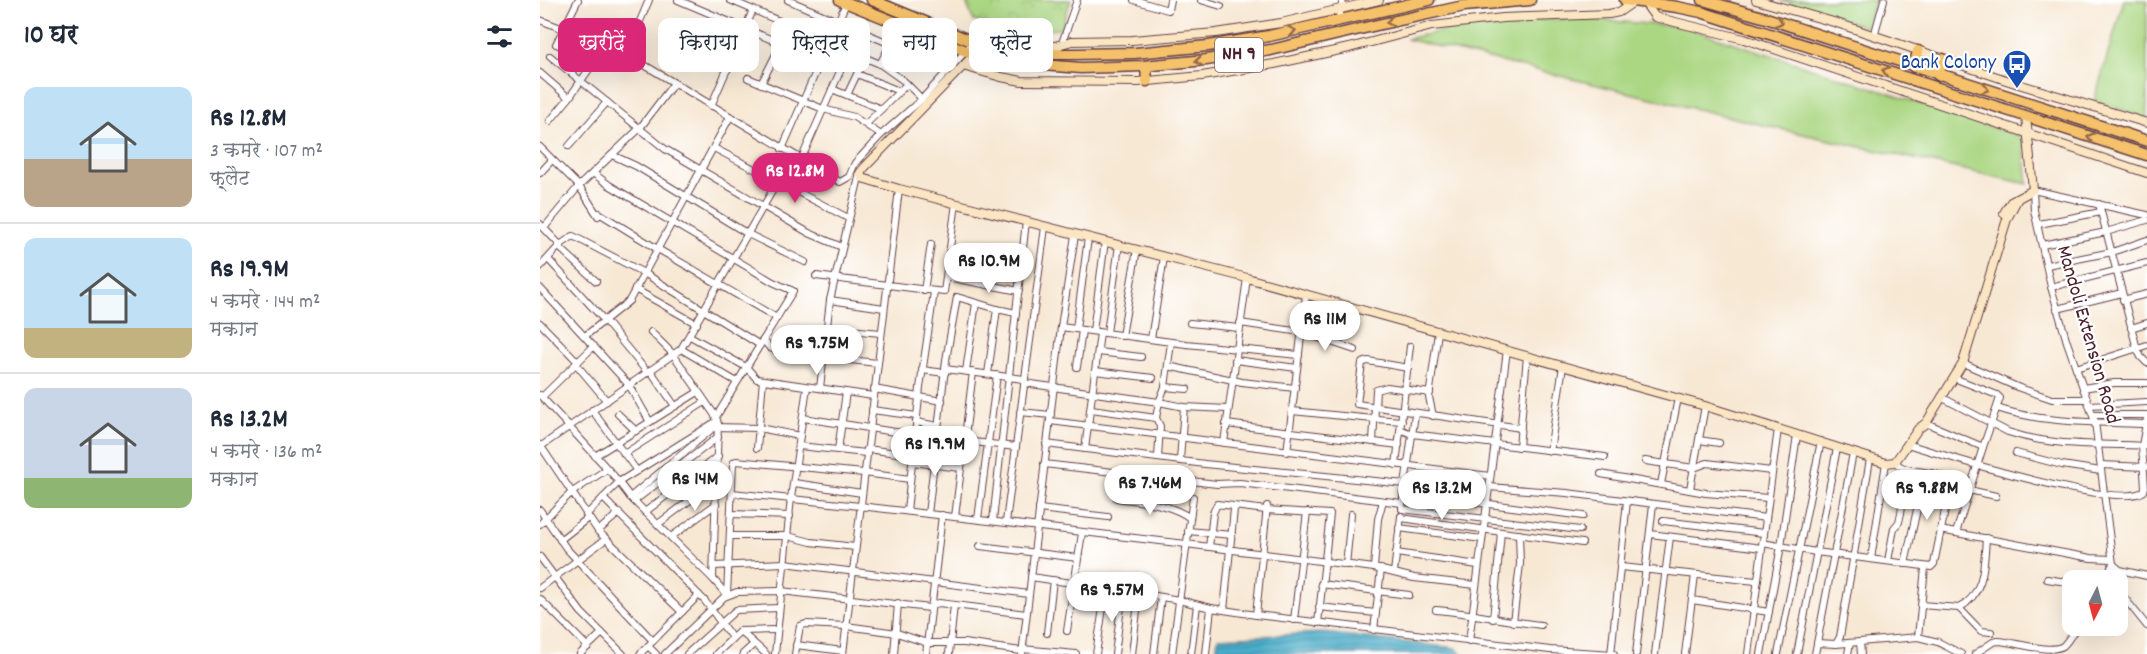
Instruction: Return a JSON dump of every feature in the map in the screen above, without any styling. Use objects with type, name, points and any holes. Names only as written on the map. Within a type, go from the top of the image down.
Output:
[{"type":"highway","name":"NH 9","points":[[872,0],[969,40]]},
{"type":"highway","name":"NH 9","points":[[1053,53],[1135,54],[1208,46],[1269,36],[1339,15],[1429,0]]},
{"type":"highway","name":"NH 9","points":[[1053,54],[1081,68],[1146,66],[1206,60],[1271,50],[1464,6],[1530,0]]},
{"type":"highway","points":[[1703,0],[1766,18],[2147,141]]},
{"type":"highway","name":"NH 9","points":[[844,1],[885,18]]},
{"type":"highway","points":[[1635,1],[1678,3],[2147,155]]},
{"type":"highway","points":[[1914,67],[1918,51]]},
{"type":"highway","points":[[1938,75],[1943,59]]},
{"type":"highway","points":[[1146,66],[1147,81]]},
{"type":"street","points":[[569,18],[578,0]]},
{"type":"street","points":[[641,18],[648,0]]},
{"type":"street","points":[[678,0],[721,18]]},
{"type":"street","points":[[730,0],[772,18]]},
{"type":"street","points":[[788,0],[830,18]]},
{"type":"street","points":[[1053,49],[1077,0]]},
{"type":"street","points":[[1134,0],[1168,10],[1170,0]]},
{"type":"street","points":[[1201,0],[1221,6]]},
{"type":"street","points":[[1339,15],[1343,0]]},
{"type":"street","points":[[1053,52],[1072,41],[1132,40],[1216,33],[1339,15],[1379,0]]},
{"type":"street","points":[[1756,0],[1837,23],[2147,123]]},
{"type":"street","points":[[1874,36],[1884,0]]},
{"type":"street","points":[[840,18],[844,1]]},
{"type":"street","points":[[963,66],[1022,81],[1080,83],[1147,81],[1202,76],[1349,48],[1432,26],[1503,18],[1609,14],[1619,12],[1635,1],[1654,17],[1744,39],[2147,173]]},
{"type":"street","points":[[749,18],[753,10]]},
{"type":"street","points":[[540,20],[558,27]]},
{"type":"street","points":[[646,66],[840,182],[849,177],[855,164],[881,135],[969,54]]},
{"type":"street","points":[[820,388],[830,300],[860,173],[963,66],[969,55]]},
{"type":"street","points":[[550,56],[665,149],[809,233],[842,247]]},
{"type":"street","points":[[870,60],[880,64],[907,84],[922,99]]},
{"type":"street","points":[[761,84],[771,64]]},
{"type":"street","points":[[550,121],[587,72]]},
{"type":"street","points":[[711,106],[727,72]]},
{"type":"street","points":[[782,149],[817,72]]},
{"type":"street","points":[[801,160],[840,72]]},
{"type":"street","points":[[540,73],[569,98]]},
{"type":"street","points":[[847,95],[858,74],[899,91]]},
{"type":"street","points":[[748,78],[823,109],[854,117],[881,135]]},
{"type":"street","points":[[596,281],[542,226],[579,186],[640,128],[674,83]]},
{"type":"street","points":[[866,124],[907,84]]},
{"type":"street","points":[[832,89],[881,109]]},
{"type":"street","points":[[569,146],[607,102]]},
{"type":"street","name":"Mandoli Extension Road","points":[[2026,116],[2034,210],[2057,309],[2094,418],[2112,562]]},
{"type":"street","points":[[585,336],[624,306],[702,171],[730,117]]},
{"type":"street","points":[[540,147],[579,186],[599,214],[777,318]]},
{"type":"street","points":[[714,148],[848,218]]},
{"type":"street","points":[[612,155],[636,166],[748,234],[805,262]]},
{"type":"street","points":[[682,612],[598,531],[540,445],[681,349],[794,155]]},
{"type":"street","points":[[540,173],[552,160]]},
{"type":"street","points":[[593,173],[609,185],[734,259],[780,286],[793,291],[737,382],[717,423],[632,499]]},
{"type":"street","points":[[860,173],[862,178],[869,181],[1247,278],[1678,398],[1821,441],[1870,459],[1891,463],[1907,470],[1943,476],[1950,482],[1969,490],[1996,495]]},
{"type":"street","points":[[796,645],[820,651],[843,652],[899,189]]},
{"type":"street","points":[[1918,429],[1926,423],[1963,363],[1972,327],[2005,226],[2017,200],[2033,190],[2147,217]]},
{"type":"street","points":[[816,276],[944,292],[957,203]]},
{"type":"street","points":[[2099,204],[2137,349],[2140,357],[2147,363]]},
{"type":"street","points":[[2039,224],[2101,212]]},
{"type":"street","points":[[2042,245],[2106,232],[2147,217]]},
{"type":"street","points":[[993,521],[1026,221]]},
{"type":"street","points":[[1006,522],[1045,227]]},
{"type":"street","points":[[1022,651],[1046,444],[1075,235]]},
{"type":"street","points":[[540,267],[573,236],[644,273],[770,348],[780,352],[877,363]]},
{"type":"street","points":[[1077,367],[1088,238]]},
{"type":"street","points":[[2046,265],[2112,252],[2147,240]]},
{"type":"street","points":[[1085,449],[1098,352],[1096,332],[1105,241]]},
{"type":"street","points":[[924,291],[930,244]]},
{"type":"street","points":[[1107,333],[1119,245]]},
{"type":"street","points":[[1122,336],[1137,249]]},
{"type":"street","points":[[1151,339],[1164,257]]},
{"type":"street","points":[[548,259],[649,371],[675,406]]},
{"type":"street","points":[[950,259],[971,262]]},
{"type":"street","points":[[2051,287],[2147,263]]},
{"type":"street","points":[[947,277],[1019,291]]},
{"type":"street","points":[[1224,442],[1247,278]]},
{"type":"street","points":[[540,288],[629,385],[650,422]]},
{"type":"street","points":[[635,289],[697,324]]},
{"type":"street","points":[[907,511],[922,370],[934,292]]},
{"type":"street","points":[[2057,309],[2123,296],[2147,294]]},
{"type":"street","points":[[1287,452],[1306,296]]},
{"type":"street","points":[[928,514],[945,371],[957,297],[1016,313]]},
{"type":"street","points":[[830,300],[884,308]]},
{"type":"street","points":[[966,371],[976,303]]},
{"type":"street","points":[[988,374],[996,309]]},
{"type":"street","points":[[540,323],[607,400]]},
{"type":"street","points":[[1190,323],[1301,332],[1355,350]]},
{"type":"street","points":[[2131,328],[2147,323]]},
{"type":"street","points":[[1061,327],[1171,342],[1299,355]]},
{"type":"street","points":[[1871,559],[1891,463],[1900,457],[1918,429],[1922,418],[1958,361],[1972,327]]},
{"type":"street","points":[[828,328],[881,333]]},
{"type":"street","points":[[651,332],[673,354],[717,423],[718,456],[713,579]]},
{"type":"street","points":[[1433,416],[1430,393],[1438,332]]},
{"type":"street","points":[[690,336],[746,367],[757,379],[846,392],[919,396],[942,400]]},
{"type":"street","points":[[1158,458],[1160,426],[1156,418],[1165,387],[1171,342]]},
{"type":"street","points":[[2076,368],[2147,345]]},
{"type":"street","points":[[594,346],[541,396],[608,469],[632,499],[713,579],[726,595]]},
{"type":"street","points":[[1396,465],[1402,430],[1410,346]]},
{"type":"street","points":[[681,349],[737,382]]},
{"type":"street","points":[[1469,641],[1508,350]]},
{"type":"street","points":[[1098,352],[1141,357]]},
{"type":"street","points":[[1519,447],[1527,356]]},
{"type":"street","points":[[1235,360],[1297,368]]},
{"type":"street","points":[[1408,368],[1368,361],[1362,363],[1356,402],[1359,406],[1521,428]]},
{"type":"street","points":[[1963,363],[2017,387],[2052,399],[2089,402],[2147,402]]},
{"type":"street","points":[[1168,366],[1232,380],[1294,388]]},
{"type":"street","points":[[1550,451],[1563,366]]},
{"type":"street","points":[[922,370],[974,372],[1009,377],[1054,388],[1184,407],[1228,409]]},
{"type":"street","points":[[1095,371],[1154,378]]},
{"type":"street","points":[[955,517],[974,372]]},
{"type":"street","points":[[978,519],[997,375]]},
{"type":"street","points":[[1954,378],[1999,396],[2000,400],[1956,533]]},
{"type":"street","points":[[757,448],[763,380]]},
{"type":"street","points":[[2083,387],[2114,383],[2147,383]]},
{"type":"street","points":[[775,654],[791,498],[807,387]]},
{"type":"street","points":[[1165,387],[1187,389]]},
{"type":"street","points":[[1372,442],[1376,390],[1387,387],[1430,393]]},
{"type":"street","points":[[595,456],[698,392]]},
{"type":"street","points":[[838,450],[846,392]]},
{"type":"street","points":[[1941,397],[1991,424],[2018,435],[2074,445],[2145,446]]},
{"type":"street","points":[[1661,484],[1678,398]]},
{"type":"street","points":[[624,454],[705,402]]},
{"type":"street","points":[[1690,489],[1705,406]]},
{"type":"street","points":[[1180,460],[1184,407]]},
{"type":"street","points":[[1907,444],[2053,486],[2104,494],[2139,494],[2144,491],[2146,487],[2147,420],[2045,418],[1997,408]]},
{"type":"street","points":[[1091,409],[1156,418]]},
{"type":"street","points":[[872,410],[939,426]]},
{"type":"street","points":[[592,411],[637,471]]},
{"type":"street","points":[[1292,411],[1402,420]]},
{"type":"street","points":[[1020,412],[1088,425],[1490,476]]},
{"type":"street","points":[[618,414],[636,431]]},
{"type":"street","points":[[1394,572],[1415,414]]},
{"type":"street","points":[[803,418],[915,435]]},
{"type":"street","points":[[560,540],[587,517],[619,482],[717,423],[800,436]]},
{"type":"street","points":[[1926,423],[1983,447]]},
{"type":"street","points":[[1226,424],[1399,446]]},
{"type":"street","points":[[1748,654],[1778,429]]},
{"type":"street","points":[[1402,430],[1412,434],[1605,457]]},
{"type":"street","points":[[1761,654],[1781,546],[1797,435]]},
{"type":"street","points":[[632,499],[718,436]]},
{"type":"street","points":[[1699,440],[1719,443]]},
{"type":"street","points":[[965,441],[1016,447]]},
{"type":"street","points":[[1778,654],[1821,441]]},
{"type":"street","points":[[1046,444],[1405,484]]},
{"type":"street","points":[[799,446],[867,451],[934,465],[961,468]]},
{"type":"street","points":[[1797,654],[1838,448]]},
{"type":"street","points":[[1815,654],[1853,453]]},
{"type":"street","points":[[2016,453],[2062,465],[2101,468],[2145,466]]},
{"type":"street","points":[[645,512],[718,456]]},
{"type":"street","points":[[1836,644],[1840,637],[1870,459]]},
{"type":"street","points":[[726,595],[736,461],[910,479]]},
{"type":"street","points":[[1645,461],[1694,468],[1707,463],[1771,471]]},
{"type":"street","points":[[1044,464],[1217,484],[1240,483],[1383,501],[1485,519],[1580,530]]},
{"type":"street","points":[[543,522],[572,493],[608,469]]},
{"type":"street","points":[[1888,561],[1894,528],[1899,522],[1901,513],[1907,470]]},
{"type":"street","points":[[1905,564],[1925,473]]},
{"type":"street","points":[[1601,474],[1706,493],[1768,498]]},
{"type":"street","points":[[658,524],[717,480]]},
{"type":"street","points":[[1650,534],[1781,546],[1924,568],[1931,567],[1934,564],[1950,482]]},
{"type":"street","points":[[794,483],[862,493]]},
{"type":"street","points":[[1489,488],[1567,494],[1766,518]]},
{"type":"street","points":[[732,493],[1186,544],[1378,569],[1414,578],[1476,585]]},
{"type":"street","points":[[1404,493],[1582,516]]},
{"type":"street","points":[[1172,654],[1193,497]]},
{"type":"street","points":[[603,498],[712,609],[720,624],[732,638]]},
{"type":"street","points":[[1117,498],[1161,505],[1182,512],[1190,518]]},
{"type":"street","points":[[1374,630],[1378,593],[1378,519],[1383,501]]},
{"type":"street","points":[[1031,577],[1139,593],[1256,615],[1560,653],[1612,654],[1627,501]]},
{"type":"street","points":[[671,537],[716,504]]},
{"type":"street","points":[[1209,547],[1213,513],[1217,504],[1330,514],[1318,623]]},
{"type":"street","points":[[1636,654],[1653,504]]},
{"type":"street","points":[[1256,615],[1267,508]]},
{"type":"street","points":[[1039,509],[1108,517]]},
{"type":"street","points":[[1224,610],[1234,509]]},
{"type":"street","points":[[540,510],[543,522],[650,644],[656,654]]},
{"type":"street","points":[[1294,620],[1307,512]]},
{"type":"street","points":[[598,531],[619,513]]},
{"type":"street","points":[[731,514],[790,516]]},
{"type":"street","points":[[1346,565],[1351,514]]},
{"type":"street","points":[[926,654],[942,515]]},
{"type":"street","points":[[1401,518],[1582,543]]},
{"type":"street","points":[[1663,521],[1764,533]]},
{"type":"street","points":[[1399,528],[1482,539]]},
{"type":"street","points":[[1941,530],[2112,562],[2120,570],[2147,576]]},
{"type":"street","points":[[1188,531],[1232,535]]},
{"type":"street","points":[[1493,619],[1501,532]]},
{"type":"street","points":[[1067,631],[1082,533]]},
{"type":"street","points":[[1513,622],[1520,564],[1519,534]]},
{"type":"street","points":[[730,536],[788,536],[810,542],[855,547]]},
{"type":"street","points":[[1655,654],[1670,537]]},
{"type":"street","points":[[1959,608],[1978,590],[1982,579],[1986,538]]},
{"type":"street","points":[[540,588],[576,559],[606,539]]},
{"type":"street","points":[[980,546],[1078,558]]},
{"type":"street","points":[[1396,553],[1479,565]]},
{"type":"street","points":[[540,557],[581,612],[623,654]]},
{"type":"street","points":[[2110,570],[2112,562]]},
{"type":"street","points":[[714,566],[785,563],[1029,594]]},
{"type":"street","points":[[1621,567],[1756,581]]},
{"type":"street","points":[[1918,637],[1924,568]]},
{"type":"street","points":[[1685,654],[1695,575]]},
{"type":"street","points":[[2047,579],[2062,581]]},
{"type":"street","points":[[1047,633],[1053,580]]},
{"type":"street","points":[[1321,584],[1378,593],[1409,595]]},
{"type":"street","points":[[1096,654],[1106,588]]},
{"type":"street","points":[[665,654],[726,595],[737,592],[781,591],[930,608],[932,604],[939,603],[1026,614]]},
{"type":"street","points":[[1115,654],[1123,591]]},
{"type":"street","points":[[1132,654],[1139,593]]},
{"type":"street","points":[[640,654],[699,595]]},
{"type":"street","points":[[1154,654],[1161,597]]},
{"type":"street","points":[[540,599],[588,646]]},
{"type":"street","points":[[1692,600],[1769,612]]},
{"type":"street","points":[[2128,602],[2147,626]]},
{"type":"street","points":[[894,654],[898,603]]},
{"type":"street","points":[[949,654],[954,605]]},
{"type":"street","points":[[1191,654],[1197,605]]},
{"type":"street","points":[[1921,605],[1959,608],[1981,631],[1991,632]]},
{"type":"street","points":[[1319,607],[1376,613]]},
{"type":"street","points":[[687,654],[736,610],[779,608]]},
{"type":"street","points":[[1206,654],[1211,608]]},
{"type":"street","points":[[1436,610],[1472,613],[1493,619],[1540,625]]},
{"type":"street","points":[[795,654],[802,624],[846,626],[897,633],[927,643],[950,642],[1021,651],[1076,654]]},
{"type":"street","points":[[716,654],[740,632],[777,630]]},
{"type":"street","points":[[740,632],[766,654]]},
{"type":"street","points":[[580,654],[602,633]]},
{"type":"street","points":[[1975,654],[1998,641],[2058,652],[2071,636]]},
{"type":"street","points":[[1817,643],[1836,644],[1918,637],[1938,642],[1961,654]]},
{"type":"street","points":[[1860,642],[1861,654]]},
{"type":"street","points":[[1848,654],[1850,643]]},
{"type":"street","points":[[743,654],[754,644]]},
{"type":"green space","points":[[965,0],[1071,0],[1061,29],[1053,29],[1053,18],[973,18]]},
{"type":"green space","points":[[1780,0],[1875,0],[1866,27]]},
{"type":"green space","points":[[2124,0],[2147,0],[2147,118],[2094,101]]},
{"type":"green space","points":[[1575,18],[1685,27],[2023,137],[2028,184],[1771,127],[1406,39],[1490,24]]},
{"type":"water","points":[[1324,633],[1455,648],[1462,654],[1216,654],[1218,638]]},
{"type":"place","name":"Bank Colony","points":[[2017,90]]}]
